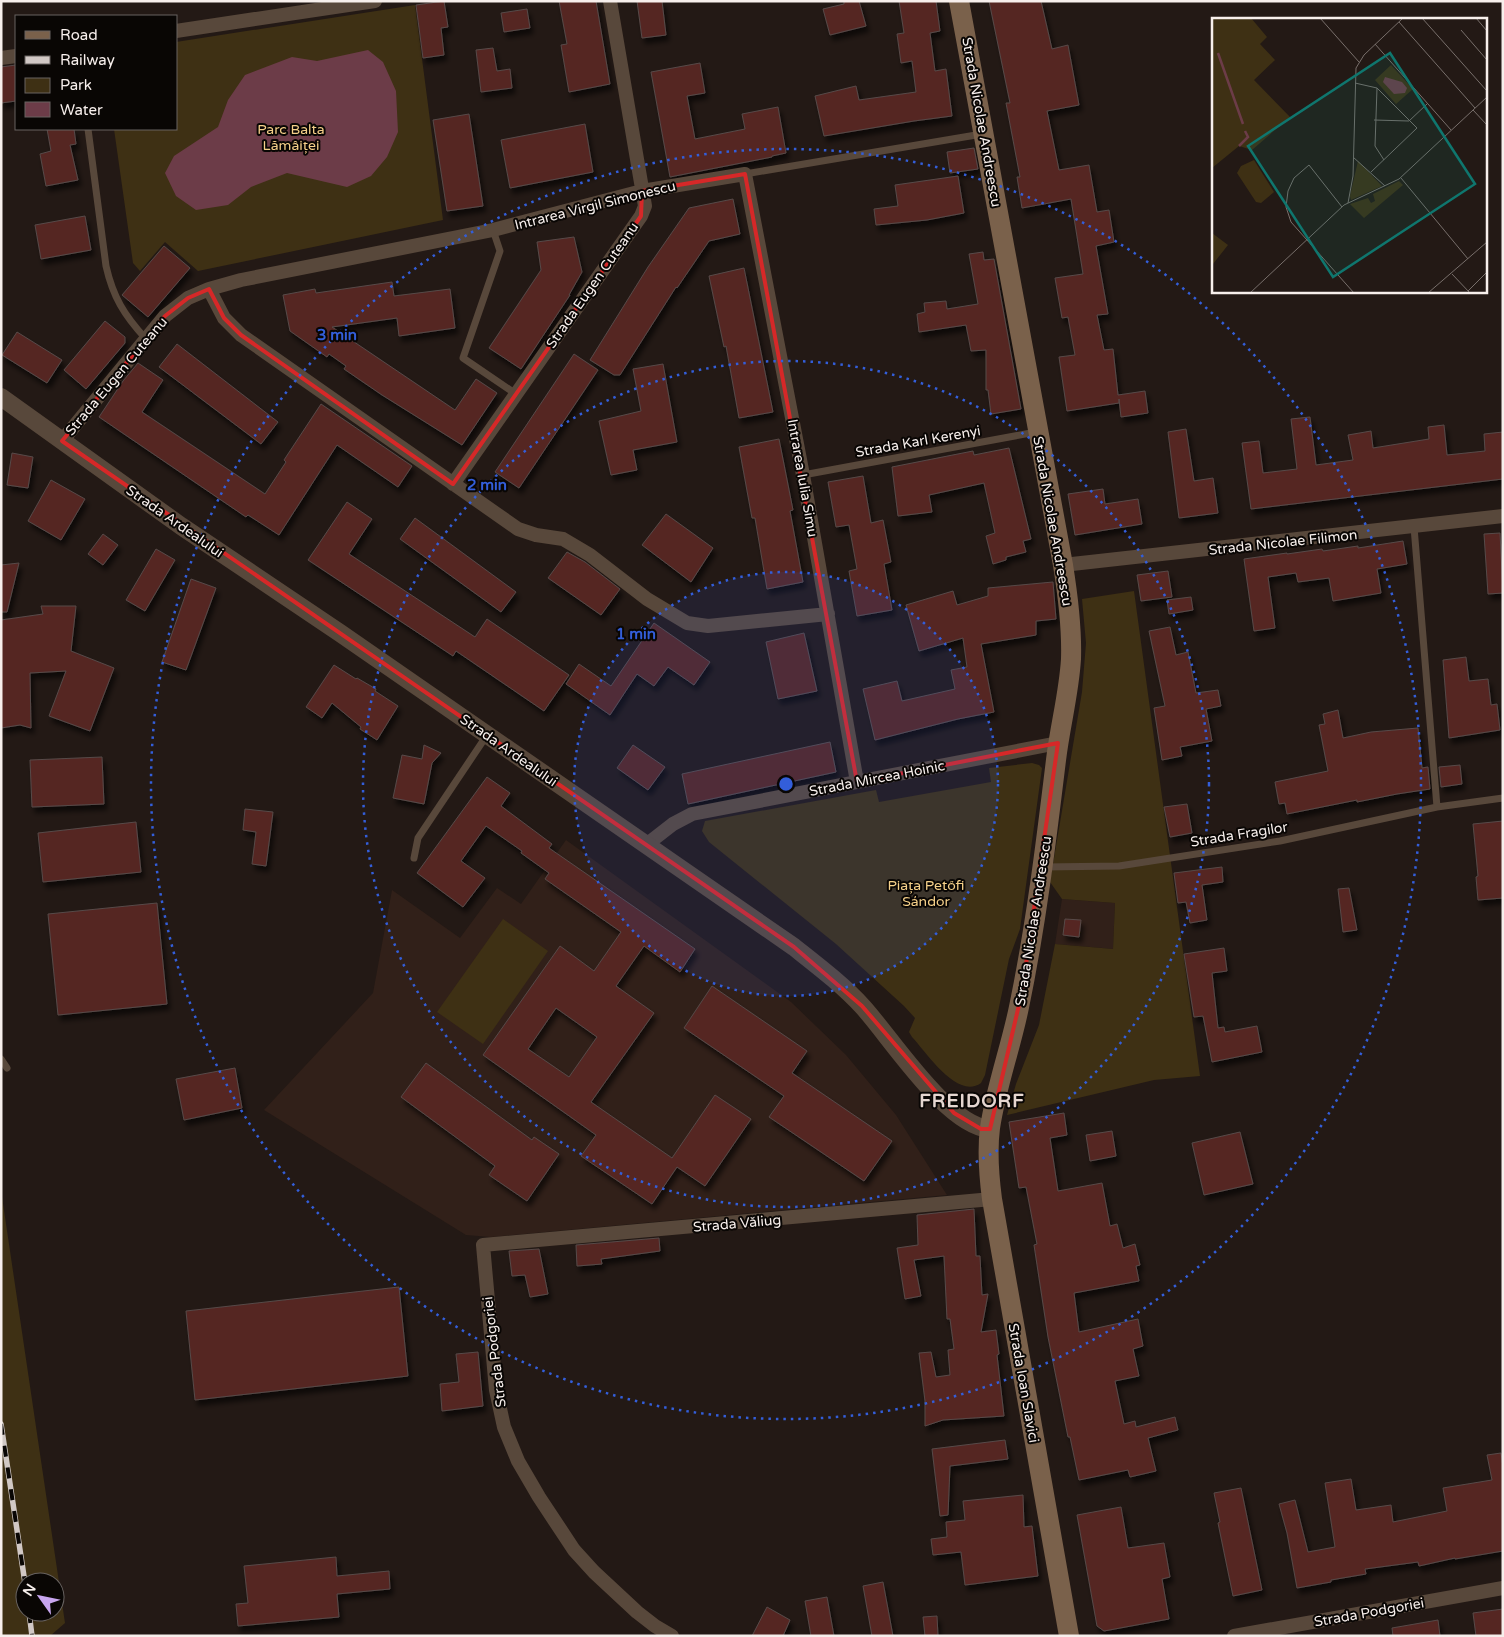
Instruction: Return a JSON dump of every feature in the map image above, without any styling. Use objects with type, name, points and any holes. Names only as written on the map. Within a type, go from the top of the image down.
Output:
[{"type":"main road","name":"Strada Nicolae Andreescu","points":[[959,1],[1064,565],[1071,638],[1071,661],[1058,743],[1043,867],[1015,1030],[995,1102],[990,1129]]},
{"type":"main road","name":"Strada Ioan Slavici","points":[[990,1129],[989,1169],[992,1199],[1069,1636]]},
{"type":"street","points":[[178,31],[375,1]]},
{"type":"street","name":"Strada Eugen Cuteanu","points":[[453,484],[641,216],[645,206],[610,1]]},
{"type":"street","points":[[1,58],[15,56]]},
{"type":"street","name":"Intrarea Virgil Simonescu","points":[[209,289],[241,280],[493,230],[642,191],[745,174]]},
{"type":"street","name":"Intrarea Iulia Simu","points":[[745,174],[803,475],[857,782]]},
{"type":"street","points":[[209,289],[224,318],[241,335],[453,484],[518,529],[536,535],[563,539],[590,555],[647,599],[687,622],[708,626],[828,614]]},
{"type":"street","name":"Strada Eugen Cuteanu","points":[[62,441],[166,316],[188,298],[209,289]]},
{"type":"street","name":"Strada Ardealului","points":[[1,397],[181,526],[794,947],[862,1006],[933,1092],[954,1113],[966,1122],[981,1129],[990,1129]]},
{"type":"street","name":"Strada Nicolae Filimon","points":[[1064,565],[1503,516]]},
{"type":"street","name":"Strada Mircea Hoinic","points":[[646,845],[673,824],[692,814],[1058,743]]},
{"type":"street","name":"Strada Văliug","points":[[483,1246],[992,1199]]},
{"type":"street","name":"Strada Podgoriei","points":[[483,1246],[496,1390],[504,1427],[518,1460],[539,1497],[574,1550],[594,1572],[637,1612],[672,1636]]},
{"type":"street","name":"Strada Podgoriei","points":[[1234,1636],[1503,1588]]},
{"type":"lane","points":[[88,130],[110,285],[117,302],[131,323],[146,339]]},
{"type":"lane","name":"Intrarea Virgil Simonescu","points":[[745,174],[984,134]]},
{"type":"lane","points":[[493,230],[500,251],[463,358],[516,394]]},
{"type":"lane","name":"Strada Karl Kerenyi","points":[[803,475],[1038,432]]},
{"type":"lane","points":[[1414,527],[1437,807]]},
{"type":"lane","points":[[414,858],[418,838],[487,735]]},
{"type":"lane","name":"Strada Fragilor","points":[[1043,867],[1129,865],[1280,841],[1437,807],[1503,798]]},
{"type":"lane","points":[[1,1059],[7,1068]]},
{"type":"highlighted area","points":[[745,174],[857,782],[1058,743],[1022,992],[990,1129],[981,1129],[954,1113],[862,1006],[794,947],[62,441],[165,316],[188,298],[209,289],[224,318],[241,335],[453,484],[641,216],[642,191]]},
{"type":"shaded area","points":[[566,840],[791,1002],[846,1055],[896,1115],[947,1195],[491,1237],[466,1235],[264,1110],[373,993],[392,890],[460,938],[497,888],[521,904]]},
{"type":"shaded area","points":[[1062,899],[1115,903],[1113,949],[1055,944]]},
{"type":"green space","name":"Parc Balta Lămâiței","points":[[415,5],[443,220],[198,271],[165,242],[140,271],[133,263],[114,130],[178,130],[178,42]]},
{"type":"green space","points":[[1134,591],[1200,1076],[1154,1080],[1007,1115],[1016,1084],[1039,1025],[1055,944],[1113,949],[1115,903],[1062,899],[1050,882],[1082,692],[1086,643],[1082,599]]},
{"type":"green space","name":"Piața Petőfi Sándor","points":[[1032,763],[1042,768],[1020,929],[1009,959],[985,1075],[981,1083],[972,1087],[962,1085],[943,1072],[912,1037],[909,1032],[915,1018],[904,1006],[836,944],[709,842],[702,831],[705,821],[876,790],[879,802],[991,782],[989,768]]},
{"type":"green space","points":[[503,919],[548,951],[483,1044],[437,1012]]},
{"type":"green space","points":[[1,1190],[57,1572],[15,1572],[15,1622],[65,1622],[50,1636],[1,1636]]},
{"type":"water","points":[[368,50],[383,62],[396,91],[398,132],[387,157],[371,176],[347,187],[287,173],[251,187],[228,205],[196,210],[176,196],[165,173],[174,156],[218,127],[228,100],[245,75],[292,57],[317,61]]},
{"type":"building","points":[[444,1],[448,27],[441,28],[444,55],[423,58],[416,5]]},
{"type":"building","points":[[559,1],[596,1],[610,84],[569,92],[561,45],[567,44]]},
{"type":"building","points":[[637,1],[662,1],[666,35],[642,38]]},
{"type":"building","points":[[844,1],[859,1],[866,26],[830,35],[823,9],[844,4]]},
{"type":"building","points":[[899,1],[936,1],[940,31],[930,33],[935,71],[946,69],[952,116],[824,136],[815,96],[856,86],[859,100],[916,92],[912,61],[901,63],[897,34],[904,33]]},
{"type":"building","points":[[989,1],[1041,1],[1052,49],[1068,45],[1079,105],[1047,111],[1059,170],[1089,165],[1097,212],[1109,210],[1114,242],[1096,246],[1108,314],[1097,315],[1104,350],[1113,349],[1118,395],[1145,391],[1148,413],[1121,417],[1119,399],[1119,403],[1067,411],[1059,357],[1075,355],[1068,317],[1062,318],[1055,278],[1083,274],[1071,199],[1022,208],[1017,177],[1020,177],[1006,103],[1010,103]]},
{"type":"building","points":[[527,9],[530,28],[504,32],[501,13]]},
{"type":"building","points":[[493,48],[497,71],[510,69],[512,88],[481,92],[476,50]]},
{"type":"building","points":[[700,63],[705,93],[687,96],[695,139],[745,129],[742,114],[778,107],[786,153],[670,177],[651,72]]},
{"type":"building","points":[[15,65],[15,101],[1,103],[1,67]]},
{"type":"building","points":[[469,114],[483,206],[447,211],[433,120]]},
{"type":"building","points":[[585,124],[593,172],[510,188],[501,140]]},
{"type":"building","points":[[47,130],[74,130],[76,144],[70,145],[78,180],[46,186],[40,154],[51,151]]},
{"type":"building","points":[[974,148],[978,169],[950,173],[947,152]]},
{"type":"building","points":[[958,176],[964,213],[927,220],[876,225],[874,209],[898,206],[895,185]]},
{"type":"building","points":[[733,199],[740,234],[709,241],[676,287],[620,375],[614,375],[590,360],[648,267],[689,208]]},
{"type":"building","points":[[85,216],[91,250],[41,259],[35,225]]},
{"type":"building","points":[[574,237],[582,272],[570,295],[521,369],[489,348],[541,270],[537,242]]},
{"type":"building","points":[[164,246],[190,268],[148,317],[122,295]]},
{"type":"building","points":[[983,252],[984,260],[994,259],[1021,409],[991,414],[988,390],[986,390],[986,350],[971,351],[966,325],[919,332],[917,314],[925,312],[924,303],[946,301],[947,309],[978,304],[969,254]]},
{"type":"building","points":[[744,268],[773,412],[739,418],[726,346],[724,347],[709,276]]},
{"type":"building","points":[[392,282],[394,296],[450,289],[455,328],[399,336],[397,318],[332,327],[455,410],[476,379],[497,393],[462,445],[382,395],[344,369],[346,366],[329,354],[327,357],[290,331],[283,295],[315,289],[316,293]]},
{"type":"building","points":[[105,321],[125,337],[125,343],[86,389],[64,370]]},
{"type":"building","points":[[17,332],[62,360],[47,383],[2,355]]},
{"type":"building","points":[[177,344],[278,422],[261,444],[159,367]]},
{"type":"building","points":[[574,354],[598,370],[519,488],[495,472]]},
{"type":"building","points":[[138,363],[163,380],[142,412],[265,494],[286,462],[284,460],[321,404],[412,466],[398,487],[337,445],[279,535],[248,515],[246,517],[99,417],[123,381]]},
{"type":"building","points":[[663,364],[677,442],[633,450],[637,470],[611,475],[599,421],[641,411],[633,369]]},
{"type":"building","points":[[1310,417],[1316,465],[1353,460],[1348,435],[1371,431],[1373,448],[1429,439],[1428,427],[1444,425],[1447,455],[1485,451],[1484,434],[1503,432],[1503,479],[1251,509],[1242,443],[1259,441],[1263,473],[1297,469],[1291,419]]},
{"type":"building","points":[[1186,429],[1194,481],[1213,478],[1218,513],[1179,518],[1168,432]]},
{"type":"building","points":[[779,439],[793,510],[790,511],[803,582],[767,589],[755,518],[752,518],[739,447]]},
{"type":"building","points":[[1009,448],[1031,539],[1023,541],[1026,552],[1006,557],[1006,560],[993,564],[986,536],[995,533],[984,483],[929,495],[932,512],[898,516],[892,467],[973,451],[974,455]]},
{"type":"building","points":[[12,453],[33,457],[28,488],[7,485]]},
{"type":"building","points":[[863,476],[871,523],[883,520],[891,562],[884,564],[892,610],[857,616],[849,571],[857,569],[849,525],[836,527],[828,482]]},
{"type":"building","points":[[51,480],[85,499],[61,540],[28,521]]},
{"type":"building","points":[[1103,489],[1105,504],[1138,499],[1142,524],[1075,535],[1068,494]]},
{"type":"building","points":[[347,502],[372,519],[349,554],[475,637],[487,619],[569,675],[544,711],[456,651],[453,656],[308,560]]},
{"type":"building","points":[[666,514],[713,548],[691,582],[642,545]]},
{"type":"building","points":[[415,518],[516,592],[501,612],[400,539]]},
{"type":"building","points":[[1500,533],[1503,593],[1488,594],[1484,534]]},
{"type":"building","points":[[103,534],[118,545],[103,565],[88,554]]},
{"type":"building","points":[[1403,541],[1407,564],[1377,569],[1381,593],[1333,601],[1329,578],[1298,582],[1296,573],[1268,577],[1275,628],[1254,631],[1244,559],[1322,549],[1323,551],[1358,546],[1358,548]]},
{"type":"building","points":[[156,549],[175,560],[145,611],[126,600]]},
{"type":"building","points":[[567,552],[585,562],[620,589],[601,615],[548,578]]},
{"type":"building","points":[[19,563],[7,612],[1,612],[1,565]]},
{"type":"building","points":[[1168,571],[1172,597],[1141,601],[1137,575]]},
{"type":"building","points":[[191,579],[216,588],[186,670],[162,662]]},
{"type":"building","points":[[1053,582],[1056,619],[1036,621],[1036,635],[981,644],[994,712],[875,740],[863,689],[897,681],[902,701],[955,689],[951,670],[967,667],[963,638],[919,651],[906,605],[953,591],[957,605],[988,596],[988,588]]},
{"type":"building","points":[[1191,597],[1193,610],[1169,614],[1167,600]]},
{"type":"building","points":[[41,606],[76,606],[71,651],[114,668],[90,731],[49,716],[66,671],[30,673],[31,728],[20,725],[1,728],[1,620],[43,614]]},
{"type":"building","points":[[654,623],[710,662],[694,685],[668,667],[654,686],[637,674],[610,715],[566,684],[579,664],[611,686]]},
{"type":"building","points":[[1170,627],[1176,655],[1188,652],[1196,693],[1218,690],[1221,706],[1206,709],[1212,741],[1180,747],[1182,756],[1162,760],[1154,708],[1165,706],[1149,631]]},
{"type":"building","points":[[804,633],[817,691],[778,699],[766,642]]},
{"type":"building","points":[[1466,657],[1469,681],[1488,679],[1491,705],[1497,704],[1500,730],[1449,738],[1443,660]]},
{"type":"building","points":[[334,665],[376,689],[375,691],[398,706],[377,740],[360,729],[361,727],[332,703],[322,718],[306,707]]},
{"type":"building","points":[[1338,710],[1343,738],[1371,732],[1418,728],[1422,768],[1428,767],[1430,789],[1357,802],[1357,800],[1287,814],[1285,803],[1279,804],[1275,782],[1328,771],[1319,725],[1325,724],[1323,714]]},
{"type":"building","points":[[830,742],[836,772],[688,804],[682,774]]},
{"type":"building","points":[[424,745],[441,753],[432,763],[424,804],[393,798],[402,755],[422,759]]},
{"type":"building","points":[[633,745],[665,767],[648,790],[617,768]]},
{"type":"building","points":[[102,757],[104,804],[32,807],[30,760]]},
{"type":"building","points":[[1460,765],[1462,784],[1441,787],[1439,767]]},
{"type":"building","points":[[487,777],[510,793],[501,806],[552,844],[549,848],[695,949],[680,972],[644,946],[616,986],[654,1013],[591,1102],[672,1158],[715,1095],[751,1119],[705,1186],[677,1167],[652,1204],[581,1156],[596,1135],[483,1055],[560,946],[594,971],[621,932],[545,879],[549,873],[486,826],[461,861],[485,878],[463,907],[417,873]],"holes":[[[556,1008],[597,1037],[569,1077],[528,1049]]]},
{"type":"building","points":[[1187,804],[1192,833],[1170,837],[1164,807]]},
{"type":"building","points":[[245,809],[273,812],[266,866],[252,864],[256,832],[243,830]]},
{"type":"building","points":[[1503,821],[1503,898],[1478,900],[1476,877],[1478,876],[1473,824]]},
{"type":"building","points":[[136,822],[141,872],[43,882],[38,833]]},
{"type":"building","points":[[1222,867],[1223,882],[1202,885],[1207,920],[1190,923],[1186,902],[1178,903],[1174,873]]},
{"type":"building","points":[[1349,888],[1357,930],[1343,932],[1338,889]]},
{"type":"building","points":[[157,903],[167,1004],[58,1015],[48,914]]},
{"type":"building","points":[[1065,919],[1081,920],[1079,937],[1063,935]]},
{"type":"building","points":[[1224,948],[1227,971],[1212,973],[1218,1028],[1224,1027],[1225,1032],[1257,1026],[1262,1052],[1212,1062],[1203,1016],[1194,1017],[1184,954]]},
{"type":"building","points":[[712,986],[807,1051],[792,1073],[892,1141],[864,1181],[769,1117],[784,1096],[684,1028]]},
{"type":"building","points":[[426,1063],[532,1140],[534,1137],[559,1154],[527,1201],[489,1175],[495,1166],[401,1097]]},
{"type":"building","points":[[235,1068],[242,1108],[184,1120],[176,1079]]},
{"type":"building","points":[[1064,1113],[1067,1135],[1050,1138],[1058,1191],[1102,1183],[1110,1226],[1117,1224],[1123,1248],[1135,1244],[1140,1265],[1136,1266],[1139,1281],[1074,1293],[1079,1332],[1138,1319],[1143,1346],[1133,1349],[1139,1376],[1115,1381],[1124,1424],[1135,1421],[1136,1427],[1175,1417],[1178,1430],[1148,1438],[1156,1471],[1130,1477],[1128,1470],[1079,1480],[1070,1437],[1068,1437],[1048,1337],[1034,1245],[1037,1244],[1026,1187],[1019,1188],[1009,1122]]},
{"type":"building","points":[[1112,1131],[1116,1156],[1090,1161],[1086,1135]]},
{"type":"building","points":[[1240,1132],[1253,1184],[1204,1195],[1192,1143]]},
{"type":"building","points":[[974,1209],[976,1256],[980,1256],[982,1295],[988,1294],[981,1332],[996,1330],[1004,1416],[943,1420],[925,1426],[925,1401],[919,1353],[931,1352],[936,1377],[950,1375],[948,1350],[954,1349],[950,1319],[947,1319],[944,1256],[914,1260],[921,1296],[905,1299],[897,1248],[918,1245],[917,1215]]},
{"type":"building","points":[[659,1238],[660,1251],[601,1259],[602,1264],[577,1266],[576,1245]]},
{"type":"building","points":[[539,1249],[548,1294],[530,1297],[525,1275],[512,1276],[509,1251]]},
{"type":"building","points":[[399,1287],[408,1376],[195,1400],[186,1311]]},
{"type":"building","points":[[478,1352],[483,1406],[442,1411],[440,1384],[459,1382],[456,1354]]},
{"type":"building","points":[[1005,1440],[1008,1459],[950,1466],[948,1515],[940,1516],[932,1449]]},
{"type":"building","points":[[1501,1453],[1503,1467],[1503,1551],[1455,1558],[1419,1566],[1418,1562],[1365,1569],[1366,1574],[1297,1588],[1287,1533],[1279,1504],[1295,1500],[1308,1552],[1335,1547],[1325,1483],[1351,1479],[1356,1510],[1391,1505],[1393,1522],[1447,1511],[1443,1488],[1492,1480],[1487,1455]]},
{"type":"building","points":[[1241,1488],[1262,1590],[1233,1596],[1218,1523],[1220,1522],[1214,1493]]},
{"type":"building","points":[[1023,1495],[1024,1527],[1032,1526],[1038,1576],[965,1585],[961,1552],[933,1555],[931,1539],[947,1537],[946,1522],[965,1520],[963,1501]]},
{"type":"building","points":[[1121,1507],[1128,1548],[1164,1543],[1170,1577],[1162,1579],[1169,1619],[1104,1631],[1097,1626],[1077,1515]]},
{"type":"building","points":[[336,1557],[337,1576],[389,1571],[390,1589],[337,1594],[339,1617],[238,1626],[236,1604],[248,1603],[244,1566]]},
{"type":"building","points":[[883,1582],[893,1636],[872,1636],[863,1586]]},
{"type":"building","points":[[827,1597],[834,1636],[811,1636],[805,1601]]},
{"type":"building","points":[[767,1607],[790,1620],[783,1636],[752,1636]]},
{"type":"building","points":[[1503,1609],[1503,1636],[1476,1636],[1473,1613]]},
{"type":"building","points":[[937,1616],[938,1636],[925,1636],[923,1617]]},
{"type":"building","points":[[1438,1620],[1440,1636],[1393,1636],[1392,1628]]},
{"type":"railway","points":[[1,1424],[23,1572]]},
{"type":"railway","points":[[30,1622],[32,1636]]},
{"type":"district","name":"FREIDORF","points":[[972,1100]]}]
